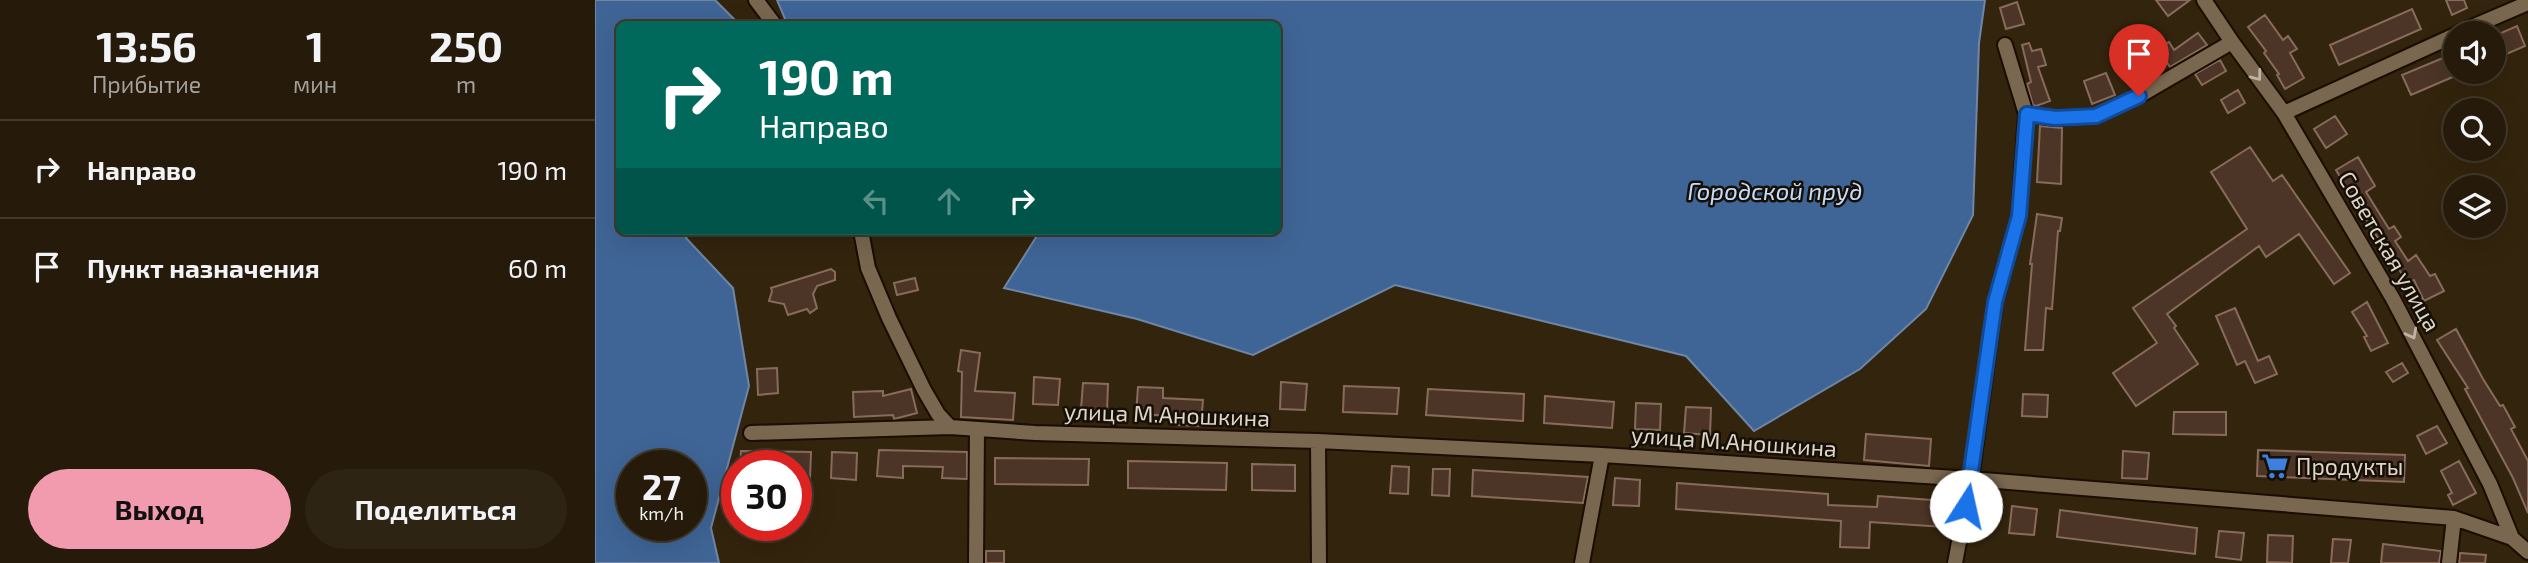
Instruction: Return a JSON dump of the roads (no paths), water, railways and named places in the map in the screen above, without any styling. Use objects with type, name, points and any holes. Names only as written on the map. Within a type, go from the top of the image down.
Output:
[{"type":"street","points":[[756,0],[772,21]]},
{"type":"street","name":"Советская улица","points":[[2204,0],[2284,113],[2393,299],[2490,484],[2512,538]]},
{"type":"street","points":[[2487,21],[2528,3]]},
{"type":"street","points":[[2284,113],[2443,40]]},
{"type":"street","points":[[2027,114],[2055,118],[2096,116],[2139,96],[2232,42]]},
{"type":"street","points":[[1955,563],[1971,479],[1995,302],[2019,216],[2027,114],[2005,45]]},
{"type":"street","points":[[862,235],[868,268],[889,318],[924,390],[938,414],[950,427]]},
{"type":"street","name":"улица М.Аношкина","points":[[751,433],[950,427],[1602,455],[1971,479],[2253,504],[2454,518],[2512,538]]},
{"type":"street","points":[[977,429],[977,563]]},
{"type":"street","points":[[1318,441],[1319,563]]},
{"type":"street","points":[[1582,563],[1602,455]]},
{"type":"street","points":[[2449,563],[2454,518]]},
{"type":"street","points":[[2512,538],[2528,552]]},
{"type":"water","points":[[595,0],[715,0],[736,21],[616,21],[616,235],[687,235],[686,238],[733,288],[749,386],[732,450],[721,450],[721,491],[711,528],[719,563],[595,563]]},
{"type":"water","name":"Городской пруд","points":[[777,0],[1985,0],[1979,43],[1973,215],[1926,309],[1860,369],[1754,431],[1686,356],[1395,285],[1253,355],[1137,319],[1004,288],[1037,235],[1281,235],[1281,21],[786,21]]},
{"type":"place","name":"Продукты","points":[[2275,466]]}]
